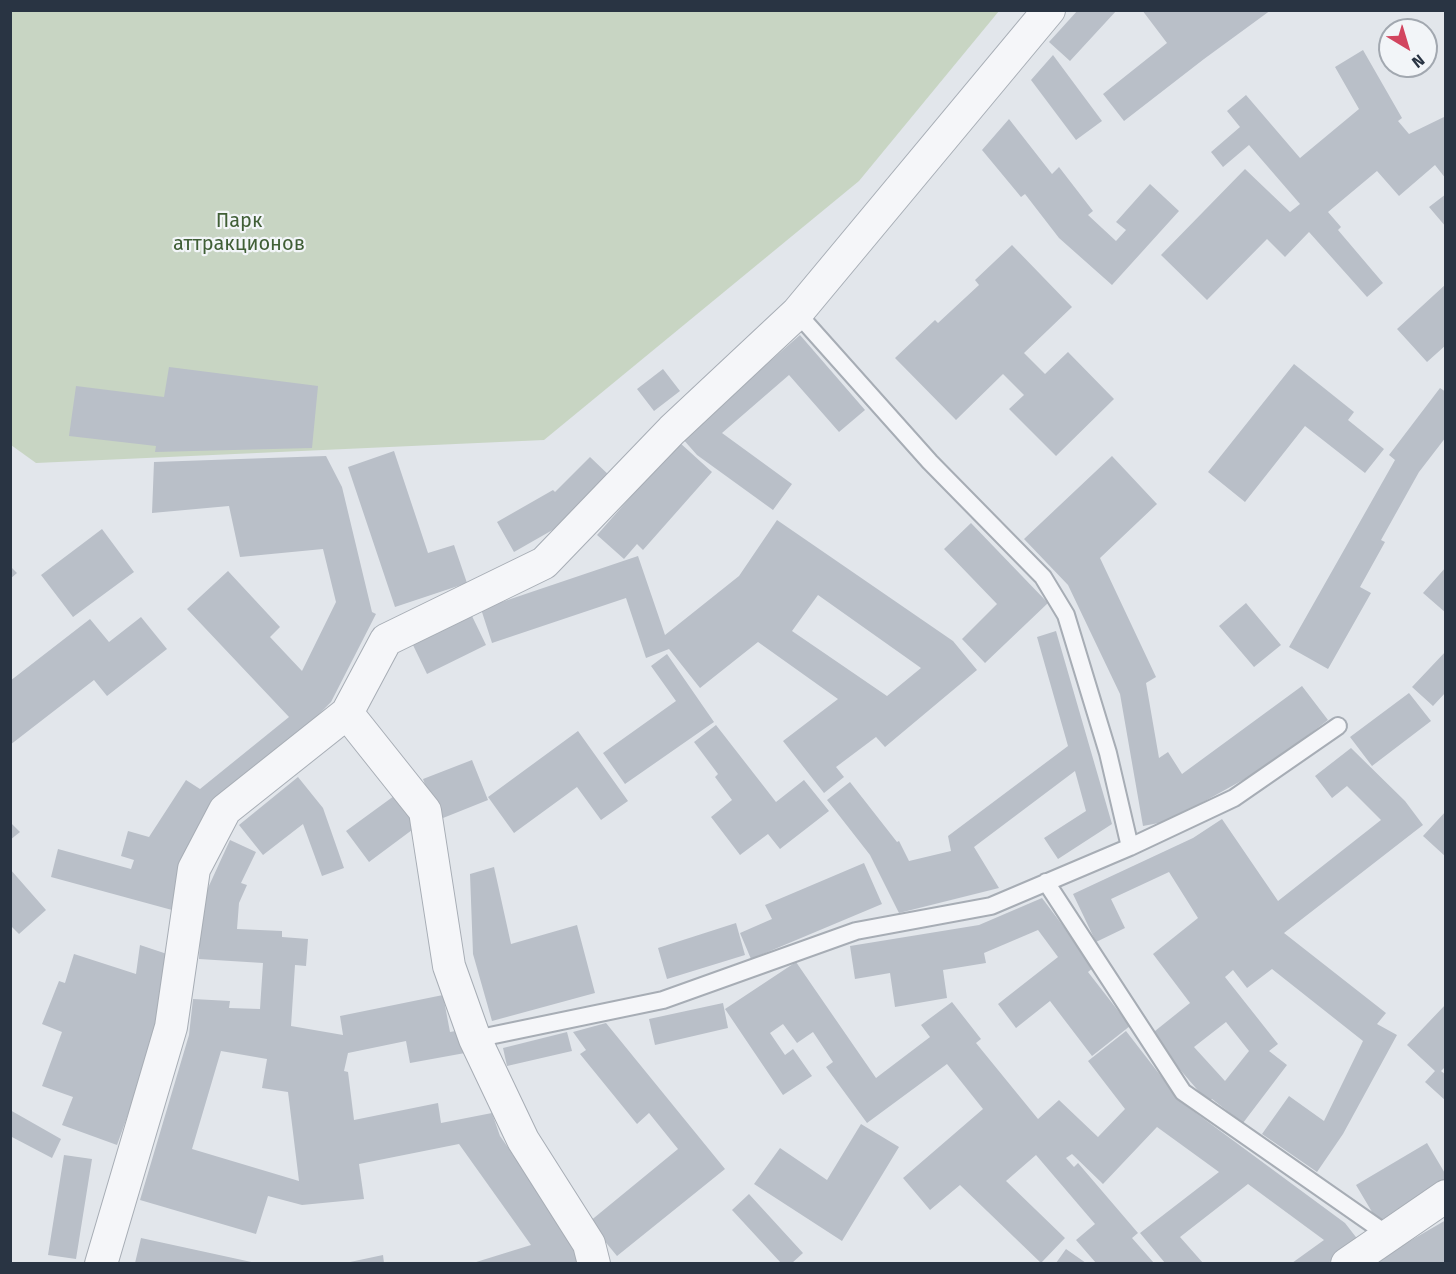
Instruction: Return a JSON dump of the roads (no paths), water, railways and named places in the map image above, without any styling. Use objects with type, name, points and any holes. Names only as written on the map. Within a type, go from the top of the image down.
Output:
[{"type":"street","points":[[102,1263],[171,1027],[194,869],[225,810],[347,713],[386,640],[544,563],[672,430],[797,313],[1050,10]]},
{"type":"street","points":[[347,713],[425,811],[450,966],[475,1040],[523,1140],[589,1244],[594,1263]]},
{"type":"street","points":[[1347,1263],[1446,1196]]},
{"type":"lane","points":[[797,313],[930,462],[1043,577],[1066,615],[1105,742],[1130,847]]},
{"type":"lane","points":[[475,1040],[663,1000],[856,931],[991,906],[1130,847],[1234,798],[1338,726]]},
{"type":"lane","points":[[1046,882],[1183,1092],[1388,1235]]},
{"type":"park label","name":"Парк аттракционов","points":[[239,232]]}]
